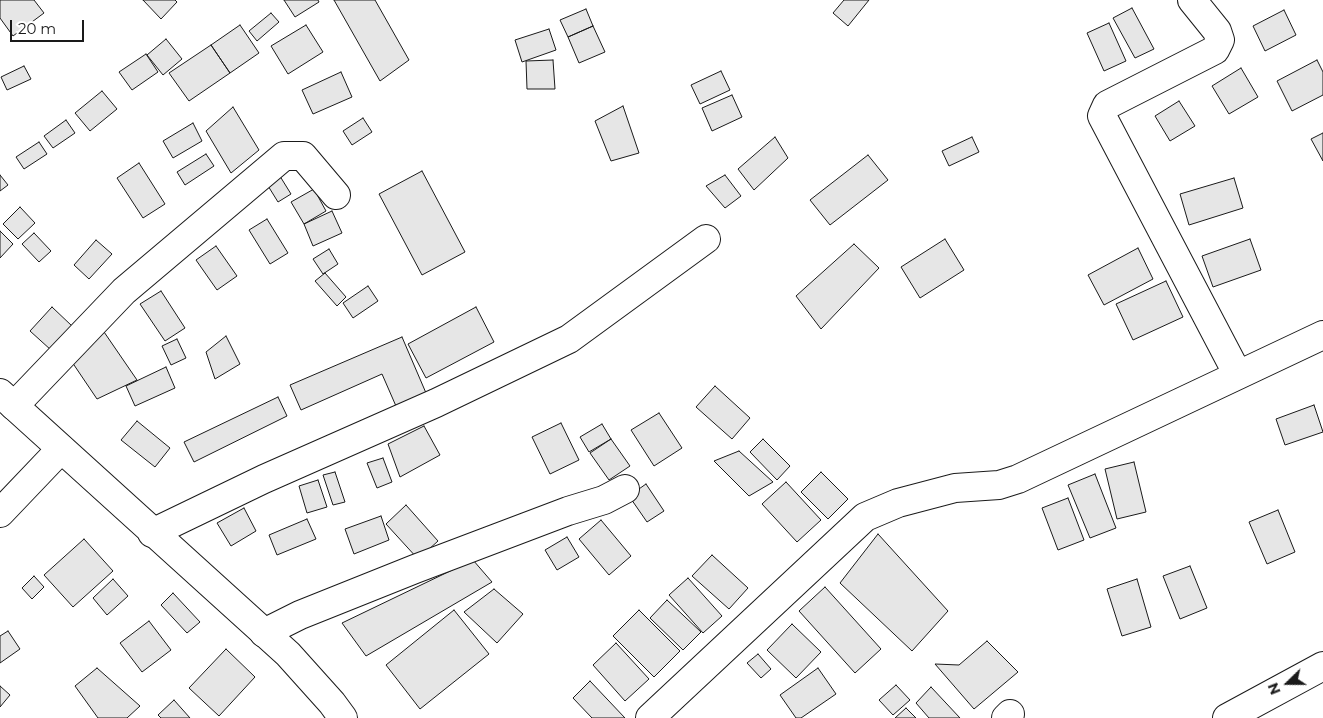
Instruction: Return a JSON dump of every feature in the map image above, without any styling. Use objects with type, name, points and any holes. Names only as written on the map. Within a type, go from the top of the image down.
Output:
[{"type":"street","points":[[1192,0],[1217,31],[1220,40],[1215,50],[1107,106],[1102,116],[1238,375]]},
{"type":"street","points":[[336,194],[303,156],[284,156],[124,291],[7,400],[288,654],[344,718]]},
{"type":"street","points":[[152,533],[264,479],[436,403],[569,339],[706,239]]},
{"type":"street","points":[[650,718],[865,517],[898,503],[946,490],[999,485],[1018,479],[1323,334]]},
{"type":"street","points":[[0,513],[61,449]]},
{"type":"street","points":[[264,633],[300,615],[415,569],[568,511],[604,500],[625,489]]},
{"type":"street","points":[[1227,718],[1323,666]]},
{"type":"building","points":[[0,0],[34,0],[44,13],[13,36],[0,18]]},
{"type":"building","points":[[143,0],[175,0],[177,2],[161,19]]},
{"type":"building","points":[[284,0],[318,0],[319,2],[295,17]]},
{"type":"building","points":[[334,0],[375,0],[409,60],[380,81]]},
{"type":"building","points":[[844,0],[869,0],[848,26],[833,13]]},
{"type":"building","points":[[1132,8],[1154,49],[1135,58],[1113,18]]},
{"type":"building","points":[[586,9],[593,26],[568,37],[560,20]]},
{"type":"building","points":[[1284,10],[1296,35],[1265,51],[1253,26]]},
{"type":"building","points":[[271,13],[279,22],[257,41],[249,31]]},
{"type":"building","points":[[1109,23],[1126,61],[1104,71],[1087,33]]},
{"type":"building","points":[[240,25],[259,53],[230,73],[211,45]]},
{"type":"building","points":[[306,25],[323,52],[288,74],[271,46]]},
{"type":"building","points":[[593,26],[605,52],[579,63],[568,37]]},
{"type":"building","points":[[549,29],[556,50],[522,62],[515,40]]},
{"type":"building","points":[[166,39],[182,59],[163,75],[147,55]]},
{"type":"building","points":[[211,45],[230,73],[189,101],[169,73]]},
{"type":"building","points":[[146,54],[158,72],[132,90],[119,72]]},
{"type":"building","points":[[553,60],[555,89],[527,89],[526,61]]},
{"type":"building","points":[[1317,60],[1323,72],[1323,95],[1292,111],[1277,81]]},
{"type":"building","points":[[24,66],[31,79],[7,90],[1,77]]},
{"type":"building","points":[[1241,68],[1258,97],[1229,114],[1212,86]]},
{"type":"building","points":[[721,71],[730,90],[700,104],[691,85]]},
{"type":"building","points":[[341,72],[352,97],[313,114],[302,90]]},
{"type":"building","points":[[102,91],[117,109],[90,131],[75,113]]},
{"type":"building","points":[[732,95],[742,117],[712,131],[702,108]]},
{"type":"building","points":[[1179,101],[1195,126],[1170,141],[1155,116]]},
{"type":"building","points":[[623,106],[639,153],[611,161],[595,121]]},
{"type":"building","points":[[233,107],[259,150],[231,173],[206,131]]},
{"type":"building","points":[[363,118],[372,132],[352,145],[343,131]]},
{"type":"building","points":[[66,120],[75,133],[53,148],[44,136]]},
{"type":"building","points":[[193,123],[202,141],[173,158],[163,141]]},
{"type":"building","points":[[1323,133],[1323,161],[1311,139]]},
{"type":"building","points":[[775,137],[788,158],[754,190],[738,169]]},
{"type":"building","points":[[972,137],[979,152],[949,166],[942,151]]},
{"type":"building","points":[[39,142],[47,154],[24,169],[16,157]]},
{"type":"building","points":[[206,154],[214,166],[185,185],[177,172]]},
{"type":"building","points":[[868,155],[888,180],[830,225],[810,200]]},
{"type":"building","points":[[139,163],[165,204],[143,218],[117,178]]},
{"type":"building","points":[[422,171],[465,252],[422,275],[379,194]]},
{"type":"building","points":[[278,173],[291,194],[278,202],[265,181]]},
{"type":"building","points":[[0,175],[8,185],[0,191]]},
{"type":"building","points":[[725,175],[741,196],[725,208],[706,186]]},
{"type":"building","points":[[1234,178],[1243,208],[1189,225],[1180,194]]},
{"type":"building","points":[[314,189],[326,211],[304,224],[291,202]]},
{"type":"building","points":[[20,207],[35,223],[18,239],[3,224]]},
{"type":"building","points":[[332,211],[342,233],[313,246],[304,224]]},
{"type":"building","points":[[267,219],[288,253],[270,264],[249,230]]},
{"type":"building","points":[[0,231],[13,244],[0,258]]},
{"type":"building","points":[[34,233],[51,251],[39,262],[22,244]]},
{"type":"building","points":[[945,239],[964,270],[920,298],[901,267]]},
{"type":"building","points":[[1250,239],[1261,270],[1213,287],[1202,256]]},
{"type":"building","points":[[96,240],[112,254],[89,279],[74,265]]},
{"type":"building","points":[[854,244],[879,268],[821,329],[796,296]]},
{"type":"building","points":[[216,246],[237,276],[217,290],[196,260]]},
{"type":"building","points":[[1138,248],[1153,279],[1104,305],[1088,275]]},
{"type":"building","points":[[329,249],[338,264],[323,274],[313,259]]},
{"type":"building","points":[[325,273],[346,297],[337,306],[315,281]]},
{"type":"building","points":[[1166,281],[1183,317],[1133,340],[1116,304]]},
{"type":"building","points":[[368,286],[378,301],[353,318],[343,303]]},
{"type":"building","points":[[161,291],[185,328],[165,341],[140,304]]},
{"type":"building","points":[[52,307],[72,326],[51,350],[30,331]]},
{"type":"building","points":[[476,307],[494,342],[426,378],[408,344]]},
{"type":"building","points":[[102,329],[137,380],[97,399],[72,362]]},
{"type":"building","points":[[226,336],[240,364],[215,379],[206,352]]},
{"type":"building","points":[[402,337],[429,400],[399,413],[382,374],[301,410],[290,385]]},
{"type":"building","points":[[177,339],[186,358],[171,365],[162,346]]},
{"type":"building","points":[[166,367],[175,388],[135,406],[126,386]]},
{"type":"building","points":[[715,386],[750,418],[732,439],[696,407]]},
{"type":"building","points":[[278,397],[287,416],[194,462],[184,442]]},
{"type":"building","points":[[1314,405],[1323,432],[1285,445],[1276,419]]},
{"type":"building","points":[[659,413],[682,448],[654,466],[631,430]]},
{"type":"building","points":[[137,421],[170,448],[155,467],[121,440]]},
{"type":"building","points":[[561,423],[579,460],[550,474],[532,437]]},
{"type":"building","points":[[602,424],[611,439],[589,452],[580,437]]},
{"type":"building","points":[[424,426],[440,455],[400,477],[388,444]]},
{"type":"building","points":[[611,439],[630,466],[609,480],[590,453]]},
{"type":"building","points":[[763,439],[790,466],[777,480],[750,452]]},
{"type":"building","points":[[739,451],[773,482],[749,496],[714,461]]},
{"type":"building","points":[[383,458],[392,482],[377,488],[367,463]]},
{"type":"building","points":[[1134,462],[1146,512],[1117,519],[1105,469]]},
{"type":"building","points":[[335,472],[345,502],[333,505],[323,475]]},
{"type":"building","points":[[821,472],[848,499],[828,519],[801,492]]},
{"type":"building","points":[[1095,474],[1116,528],[1090,538],[1068,485]]},
{"type":"building","points":[[318,480],[327,507],[307,513],[299,486]]},
{"type":"building","points":[[786,482],[821,520],[797,542],[762,504]]},
{"type":"building","points":[[646,484],[664,511],[647,522],[629,496]]},
{"type":"building","points":[[1068,498],[1084,540],[1058,550],[1042,508]]},
{"type":"building","points":[[406,505],[438,541],[418,559],[386,524]]},
{"type":"building","points":[[244,508],[256,531],[231,546],[217,523]]},
{"type":"building","points":[[1278,510],[1295,552],[1267,564],[1249,522]]},
{"type":"building","points":[[381,516],[389,540],[354,554],[345,529]]},
{"type":"building","points":[[307,519],[316,539],[277,555],[269,535]]},
{"type":"building","points":[[601,520],[631,556],[609,575],[579,539]]},
{"type":"building","points":[[878,534],[948,611],[912,651],[840,583]]},
{"type":"building","points":[[567,537],[579,557],[557,570],[545,550]]},
{"type":"building","points":[[84,539],[113,571],[73,607],[44,575]]},
{"type":"building","points":[[712,555],[748,588],[729,609],[692,576]]},
{"type":"building","points":[[473,560],[492,582],[366,656],[342,623]]},
{"type":"building","points":[[1190,566],[1207,608],[1180,619],[1163,576]]},
{"type":"building","points":[[34,576],[44,587],[32,599],[22,588]]},
{"type":"building","points":[[688,578],[722,616],[703,633],[669,595]]},
{"type":"building","points":[[113,579],[128,596],[107,615],[93,598]]},
{"type":"building","points":[[1137,579],[1151,627],[1122,636],[1107,589]]},
{"type":"building","points":[[825,587],[881,649],[855,673],[799,611]]},
{"type":"building","points":[[494,589],[523,614],[497,643],[464,612]]},
{"type":"building","points":[[173,593],[200,622],[187,633],[161,605]]},
{"type":"building","points":[[667,600],[701,632],[683,650],[650,618]]},
{"type":"building","points":[[454,610],[489,654],[420,709],[386,665]]},
{"type":"building","points":[[639,610],[680,651],[654,677],[613,636]]},
{"type":"building","points":[[149,621],[171,650],[142,672],[120,643]]},
{"type":"building","points":[[792,624],[821,652],[796,678],[767,650]]},
{"type":"building","points":[[8,631],[20,649],[0,663],[0,636]]},
{"type":"building","points":[[987,641],[1018,672],[974,709],[935,664],[959,665]]},
{"type":"building","points":[[616,643],[649,679],[625,701],[593,665]]},
{"type":"building","points":[[226,649],[255,677],[219,716],[189,688]]},
{"type":"building","points":[[758,654],[771,669],[761,678],[747,663]]},
{"type":"building","points":[[97,668],[140,706],[127,718],[98,718],[75,686]]},
{"type":"building","points":[[818,668],[836,694],[801,718],[796,718],[780,695]]},
{"type":"building","points":[[590,681],[625,718],[592,718],[573,698]]},
{"type":"building","points":[[896,685],[910,700],[893,715],[879,700]]},
{"type":"building","points":[[0,686],[10,695],[0,707]]},
{"type":"building","points":[[931,687],[960,718],[929,718],[916,703]]},
{"type":"building","points":[[174,700],[190,718],[161,718],[158,715]]},
{"type":"building","points":[[906,708],[916,718],[895,718]]}]
